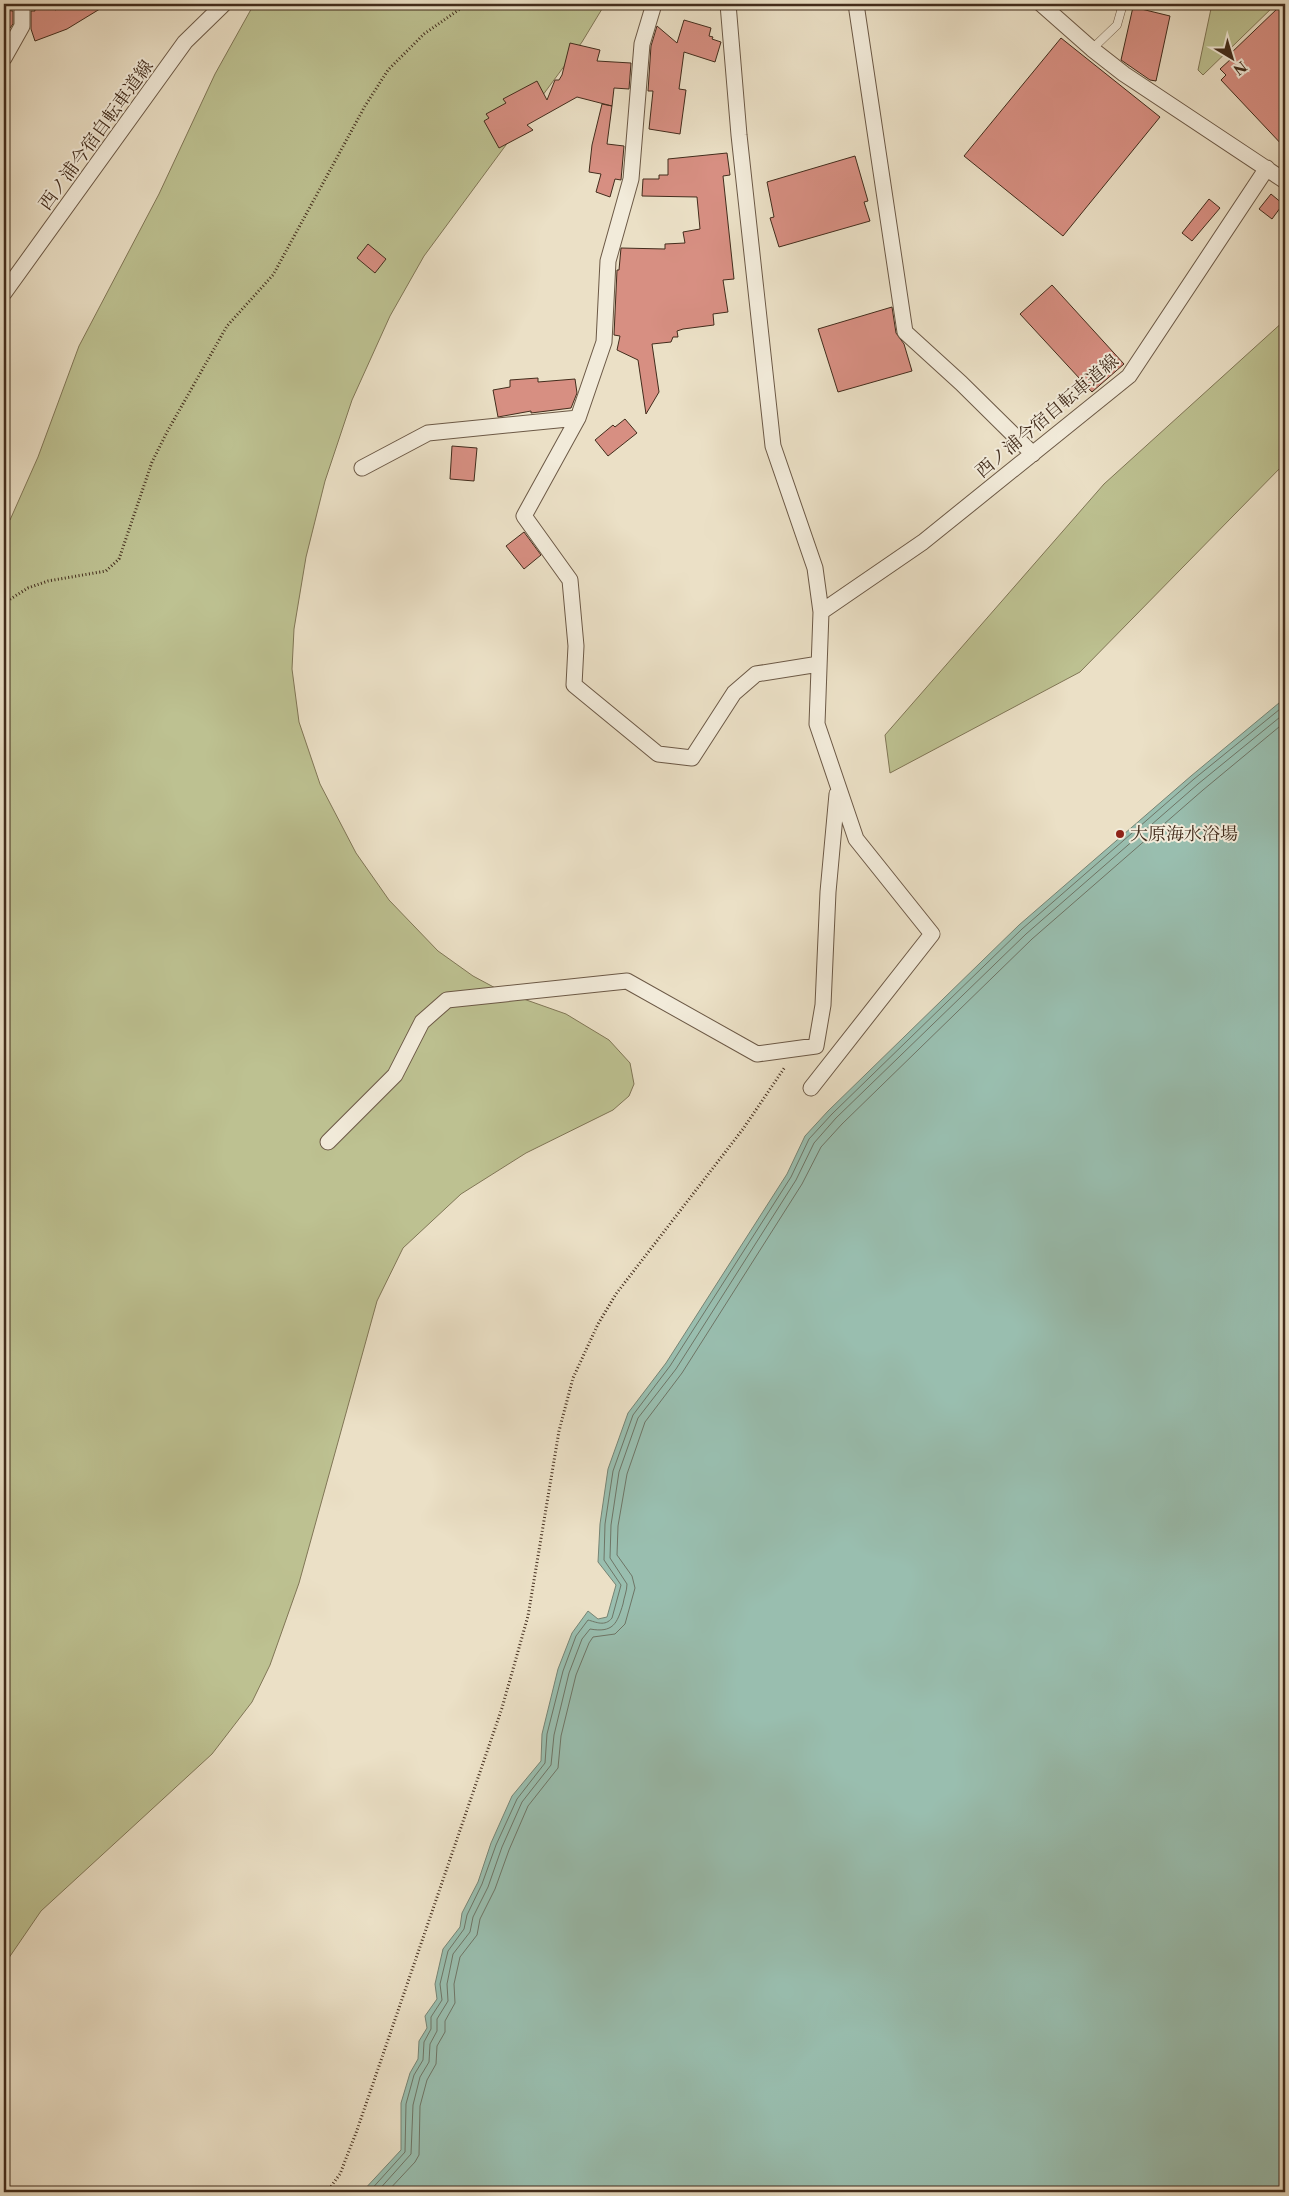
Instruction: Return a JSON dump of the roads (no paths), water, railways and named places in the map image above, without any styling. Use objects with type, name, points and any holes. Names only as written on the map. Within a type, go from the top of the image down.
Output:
[{"type":"street","points":[[6,50],[22,26],[22,4]]},
{"type":"street","name":"西ノ浦今宿自転車道線","points":[[4,293],[184,42],[224,4]]},
{"type":"street","points":[[654,4],[642,44],[631,179],[608,261],[604,342],[578,418],[524,516],[570,580],[576,646],[574,685],[658,754],[692,758],[734,693],[756,674],[819,664]]},
{"type":"street","points":[[728,4],[739,135],[773,446],[815,568],[821,612],[817,724],[856,839],[932,934],[811,1088]]},
{"type":"street","points":[[856,4],[905,332],[961,383],[1033,454]]},
{"type":"street","points":[[1041,4],[1092,49],[1180,113],[1285,181]]},
{"type":"street","name":"西ノ浦今宿自転車道線","points":[[821,612],[923,542],[1129,376],[1267,168]]},
{"type":"street","points":[[362,468],[428,433],[578,418]]},
{"type":"street","points":[[328,1142],[395,1075],[422,1022],[447,1000],[627,981],[757,1054],[816,1046],[823,1005],[828,892],[837,787]]},
{"type":"lane","points":[[1092,49],[1118,25],[1123,4]]},
{"type":"water","points":[[1285,698],[1285,2192],[362,2192],[401,2150],[401,2103],[410,2073],[418,2059],[419,2041],[427,2028],[425,2016],[437,1999],[435,1984],[443,1949],[460,1927],[462,1913],[478,1882],[491,1843],[512,1796],[541,1761],[542,1734],[558,1669],[572,1633],[588,1611],[598,1619],[607,1617],[616,1585],[598,1562],[600,1524],[608,1469],[628,1413],[666,1363],[787,1174],[805,1136],[828,1111],[1019,925],[1191,776]]},
{"type":"place","name":"大原海水浴場","points":[[1120,834]]}]
